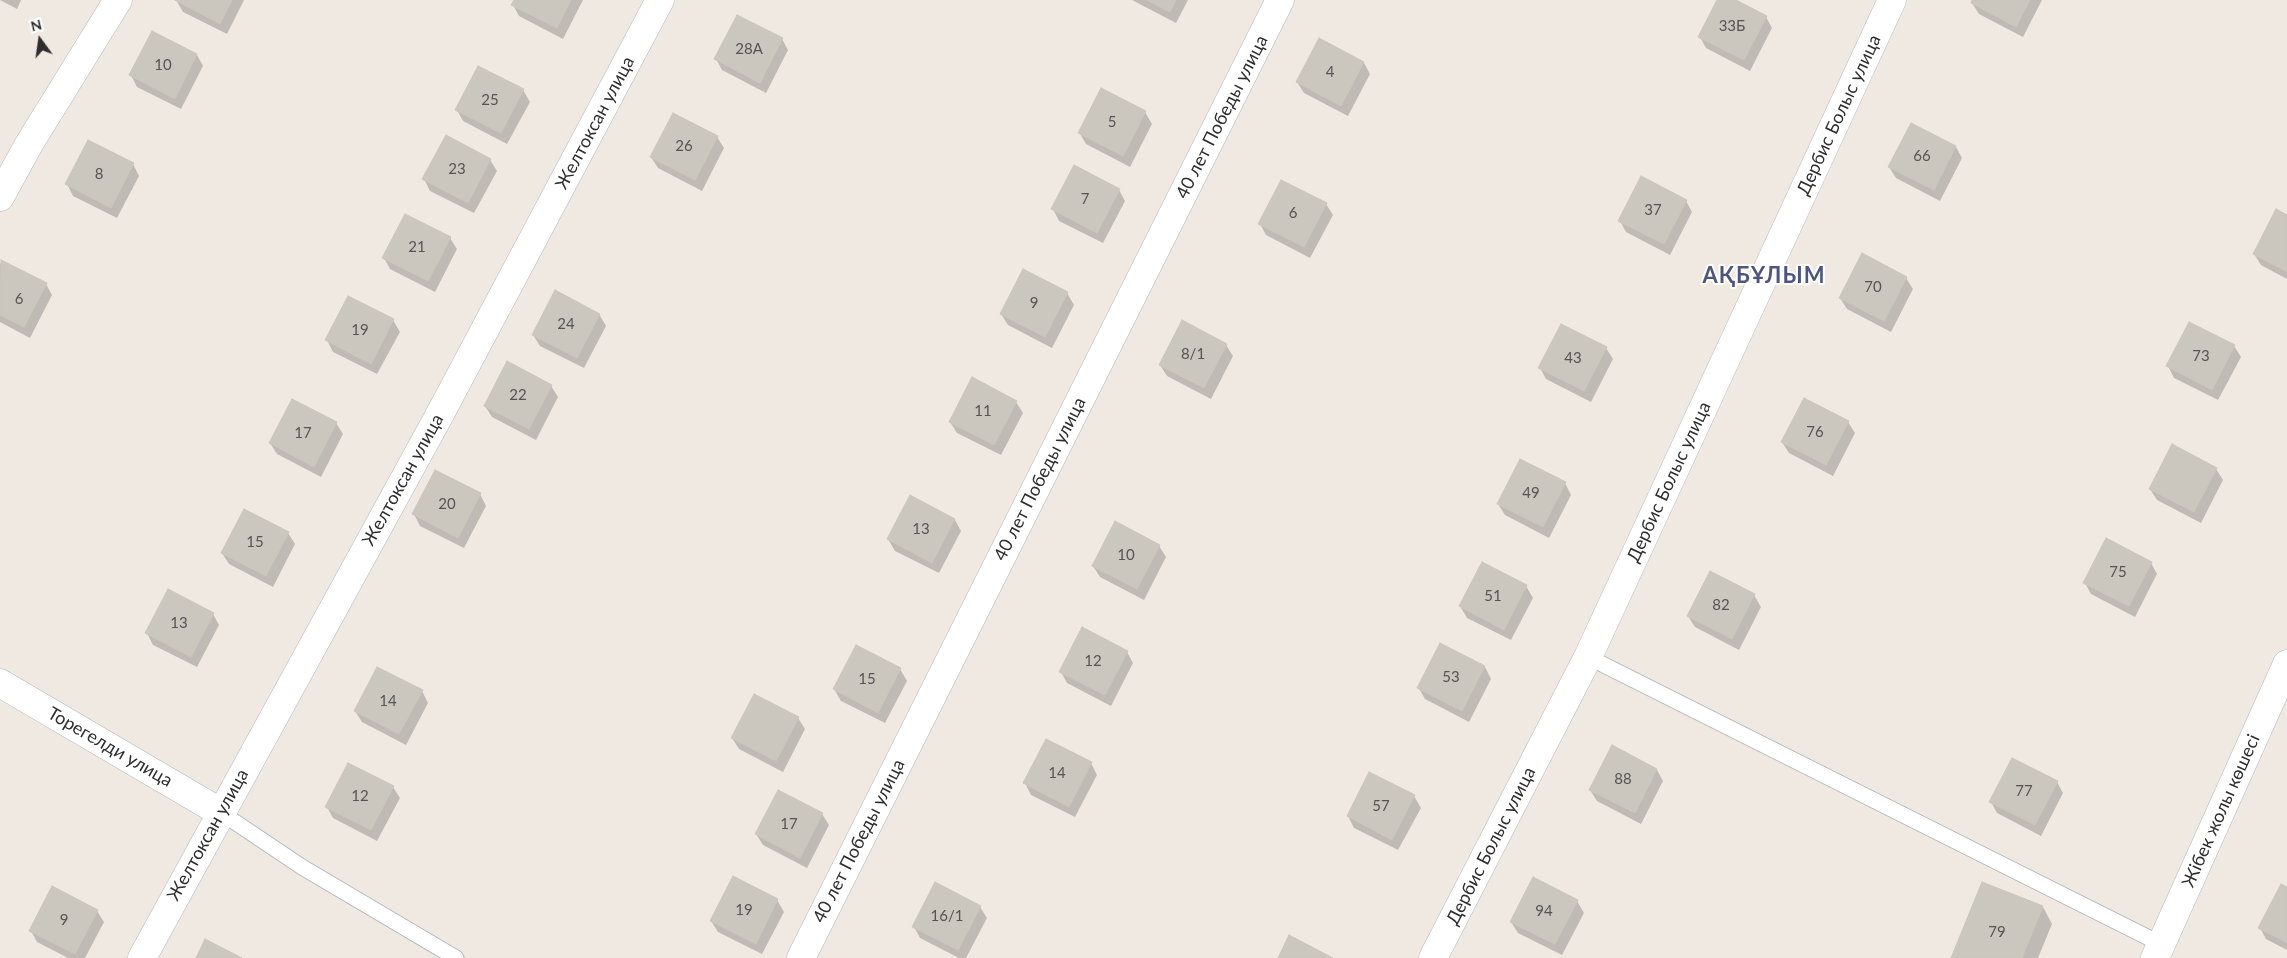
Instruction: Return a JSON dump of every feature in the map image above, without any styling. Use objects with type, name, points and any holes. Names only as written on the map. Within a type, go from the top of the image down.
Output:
[{"type":"street","points":[[0,197],[29,144],[118,0]]},
{"type":"street","name":"Желтоксан улица","points":[[142,958],[220,812],[445,405],[660,0]]},
{"type":"street","name":"40 лет Победы улица","points":[[801,958],[1280,0]]},
{"type":"street","name":"Дербис Болыс улица","points":[[1432,958],[1588,657],[1892,0]]},
{"type":"street","name":"Жібек жолы көшесі","points":[[2158,951],[2287,664]]},
{"type":"street","name":"Торегелди улица","points":[[0,683],[220,812]]},
{"type":"lane","points":[[1588,657],[2158,951]]},
{"type":"lane","points":[[220,812],[302,866],[456,958]]},
{"type":"building","points":[[175,0],[232,0],[220,24]]},
{"type":"building","points":[[514,0],[571,0],[557,28],[511,5]]},
{"type":"building","points":[[1146,0],[1176,0],[1170,12]]},
{"type":"building","points":[[1717,0],[1736,0],[1767,16],[1744,60],[1698,37]]},
{"type":"building","points":[[1972,0],[2030,0],[2016,27],[1971,3]]},
{"type":"building","points":[[737,15],[783,38],[760,83],[714,59]]},
{"type":"building","points":[[152,31],[197,54],[175,99],[129,75]]},
{"type":"building","points":[[1319,38],[1364,62],[1341,106],[1296,82]]},
{"type":"building","points":[[478,66],[524,89],[501,133],[455,110]]},
{"type":"building","points":[[1101,88],[1146,111],[1123,156],[1078,133]]},
{"type":"building","points":[[673,113],[718,136],[695,180],[650,157]]},
{"type":"building","points":[[1911,123],[1956,146],[1934,190],[1888,167]]},
{"type":"building","points":[[446,135],[491,159],[468,203],[422,179]]},
{"type":"building","points":[[88,140],[134,163],[111,208],[65,184]]},
{"type":"building","points":[[1074,165],[1120,189],[1097,233],[1051,209]]},
{"type":"building","points":[[1641,176],[1687,200],[1664,244],[1618,221]]},
{"type":"building","points":[[1281,180],[1327,203],[1304,247],[1258,224]]},
{"type":"building","points":[[2276,209],[2287,215],[2287,272],[2253,254]]},
{"type":"building","points":[[405,214],[451,237],[428,281],[382,258]]},
{"type":"building","points":[[1862,253],[1907,277],[1884,321],[1839,298]]},
{"type":"building","points":[[1,260],[47,283],[24,327],[0,315]]},
{"type":"building","points":[[1023,269],[1068,292],[1045,337],[1000,314]]},
{"type":"building","points":[[555,290],[600,314],[577,358],[532,335]]},
{"type":"building","points":[[348,296],[394,319],[371,364],[325,340]]},
{"type":"building","points":[[1182,320],[1227,344],[1204,388],[1159,365]]},
{"type":"building","points":[[2189,322],[2235,345],[2212,390],[2166,366]]},
{"type":"building","points":[[1561,324],[1607,347],[1584,391],[1538,368]]},
{"type":"building","points":[[507,361],[552,385],[529,429],[484,406]]},
{"type":"building","points":[[972,377],[1017,401],[994,445],[949,422]]},
{"type":"building","points":[[1804,398],[1849,421],[1826,465],[1781,442]]},
{"type":"building","points":[[292,399],[337,422],[314,467],[269,443]]},
{"type":"building","points":[[2172,444],[2217,468],[2194,512],[2149,489]]},
{"type":"building","points":[[1520,459],[1566,482],[1543,527],[1497,504]]},
{"type":"building","points":[[435,470],[481,493],[458,538],[412,514]]},
{"type":"building","points":[[910,495],[955,519],[932,563],[887,539]]},
{"type":"building","points":[[244,509],[289,532],[266,576],[221,553]]},
{"type":"building","points":[[1115,521],[1160,545],[1137,589],[1092,566]]},
{"type":"building","points":[[2106,538],[2152,562],[2129,606],[2083,583]]},
{"type":"building","points":[[1482,562],[1527,585],[1504,630],[1459,606]]},
{"type":"building","points":[[1710,571],[1755,594],[1732,639],[1687,616]]},
{"type":"building","points":[[168,589],[214,613],[191,657],[145,633]]},
{"type":"building","points":[[1082,627],[1128,651],[1105,695],[1059,672]]},
{"type":"building","points":[[1440,643],[1485,666],[1462,711],[1417,688]]},
{"type":"building","points":[[856,645],[901,668],[878,713],[833,689]]},
{"type":"building","points":[[377,667],[423,690],[399,734],[354,711]]},
{"type":"building","points":[[754,694],[799,717],[776,761],[731,738]]},
{"type":"building","points":[[1046,739],[1092,762],[1069,807],[1023,783]]},
{"type":"building","points":[[1612,745],[1657,769],[1635,813],[1589,790]]},
{"type":"building","points":[[2012,758],[2058,781],[2035,825],[1989,802]]},
{"type":"building","points":[[348,763],[394,786],[371,830],[325,807]]},
{"type":"building","points":[[1369,772],[1415,795],[1392,840],[1347,816]]},
{"type":"building","points":[[778,790],[823,813],[800,858],[755,834]]},
{"type":"building","points":[[733,876],[778,899],[756,944],[710,921]]},
{"type":"building","points":[[1533,877],[1578,900],[1555,944],[1510,922]]},
{"type":"building","points":[[935,882],[981,906],[958,950],[912,927]]},
{"type":"building","points":[[1982,882],[2043,906],[2022,958],[1951,958]]},
{"type":"building","points":[[2281,884],[2287,887],[2287,943],[2258,928]]},
{"type":"building","points":[[52,886],[98,910],[75,954],[29,931]]},
{"type":"building","points":[[1289,935],[1333,958],[1278,958]]},
{"type":"building","points":[[205,939],[242,958],[196,958]]},
{"type":"district","name":"АҚБҰЛЫМ","points":[[1764,276]]}]
